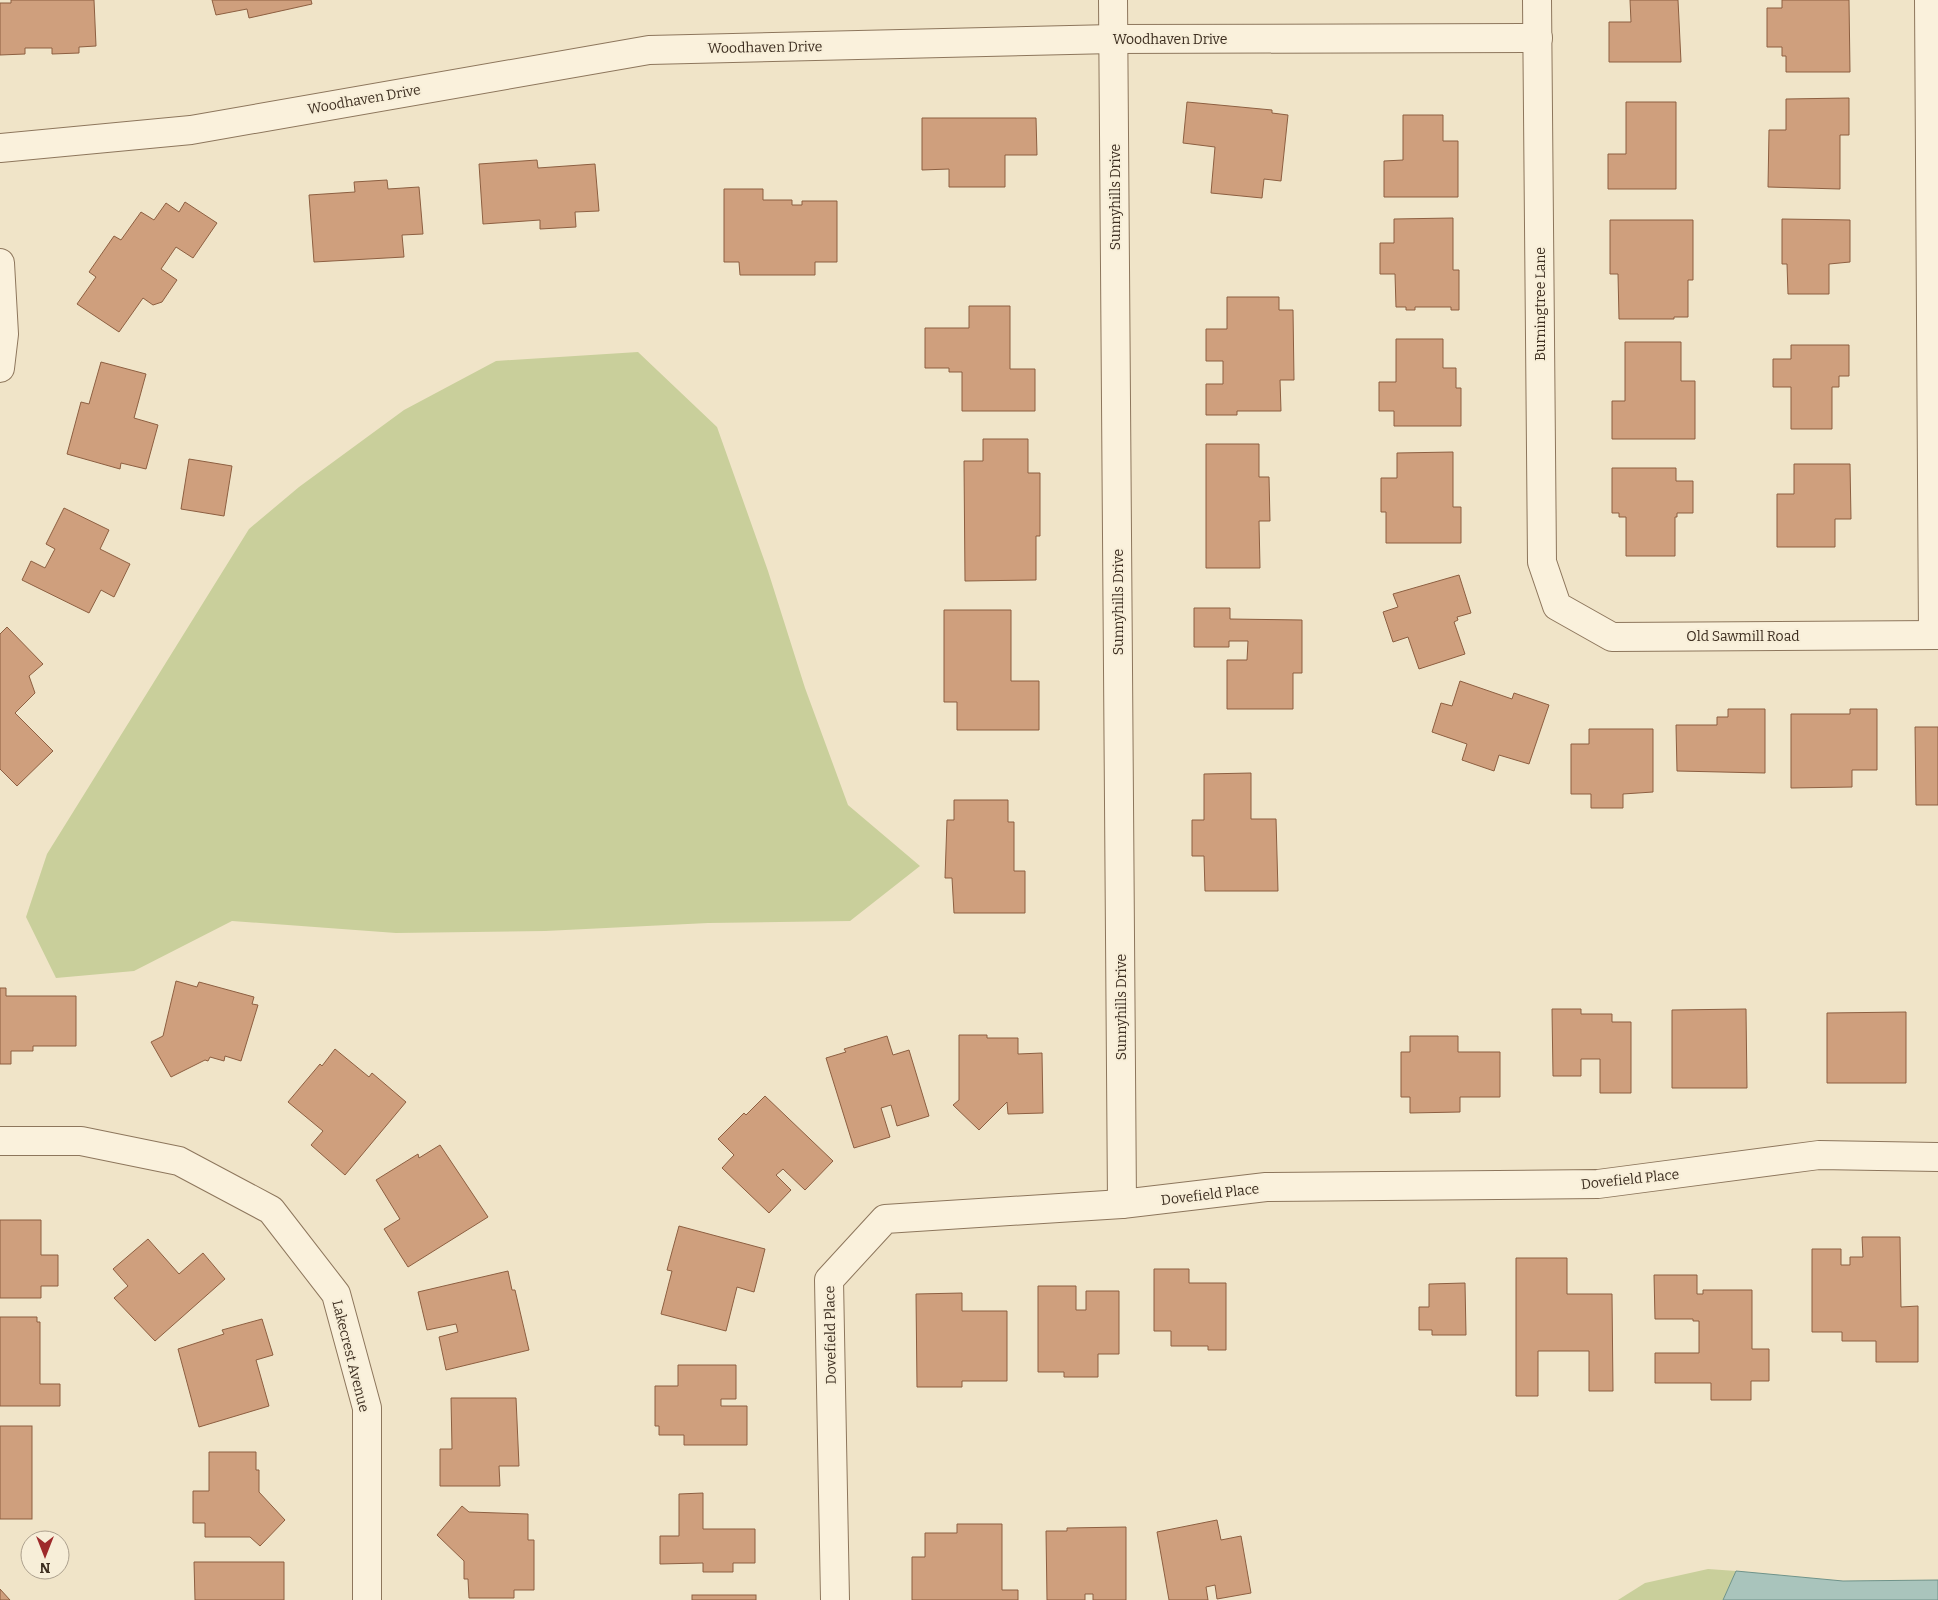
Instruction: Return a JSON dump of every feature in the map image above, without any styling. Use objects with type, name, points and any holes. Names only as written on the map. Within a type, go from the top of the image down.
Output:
[{"type":"street","name":"Sunnyhills Drive","points":[[1113,0],[1122,1204]]},
{"type":"street","name":"Burningtree Lane","points":[[1538,0],[1542,562],[1557,606]]},
{"type":"street","points":[[1929,0],[1934,152],[1935,635]]},
{"type":"street","name":"Woodhaven Drive","points":[[0,148],[191,130],[649,50],[1113,39],[1538,38]]},
{"type":"street","points":[[0,263],[4,334],[0,368]]},
{"type":"street","name":"Old Sawmill Road","points":[[1557,606],[1612,636],[1935,635]]},
{"type":"street","name":"Lakecrest Avenue","points":[[0,1141],[81,1141],[179,1160],[271,1210],[336,1294],[366,1408],[367,1600]]},
{"type":"street","name":"Dovefield Place","points":[[835,1600],[829,1280],[885,1218],[1122,1204],[1266,1187],[1598,1184],[1819,1155],[1938,1157]]},
{"type":"green space","points":[[638,352],[717,427],[768,571],[805,688],[848,805],[920,866],[850,921],[708,923],[545,931],[396,933],[232,921],[134,971],[56,978],[26,917],[47,854],[249,529],[299,487],[404,410],[496,361]]},
{"type":"green space","points":[[1708,1569],[1736,1571],[1723,1600],[1618,1600],[1645,1583]]},
{"type":"water","points":[[1736,1571],[1843,1581],[1938,1580],[1938,1600],[1723,1600]]},
{"type":"building","points":[[11,0],[94,0],[96,46],[79,47],[79,53],[52,54],[52,48],[25,48],[25,54],[0,55],[0,3],[11,3]]},
{"type":"building","points":[[212,0],[311,0],[312,4],[249,18],[247,9],[216,15]]},
{"type":"building","points":[[1630,0],[1678,0],[1681,62],[1609,62],[1609,22],[1631,22]]},
{"type":"building","points":[[1782,0],[1849,0],[1850,72],[1786,72],[1786,56],[1782,56],[1782,47],[1767,47],[1767,8],[1782,8]]},
{"type":"building","points":[[1849,98],[1849,135],[1840,135],[1840,189],[1768,187],[1769,130],[1786,130],[1786,99]]},
{"type":"building","points":[[1187,102],[1272,110],[1272,113],[1288,115],[1281,181],[1264,179],[1262,198],[1211,193],[1215,147],[1183,143]]},
{"type":"building","points":[[1626,102],[1676,102],[1676,189],[1608,189],[1608,154],[1626,154]]},
{"type":"building","points":[[1403,115],[1443,115],[1443,141],[1458,141],[1458,197],[1384,197],[1384,161],[1403,160]]},
{"type":"building","points":[[922,118],[1036,118],[1037,155],[1005,155],[1005,187],[949,187],[949,169],[922,170]]},
{"type":"building","points":[[537,160],[538,168],[595,164],[599,211],[575,212],[576,227],[540,229],[540,220],[483,224],[479,164]]},
{"type":"building","points":[[387,180],[388,189],[419,187],[423,234],[402,235],[404,257],[314,262],[309,195],[355,192],[354,182]]},
{"type":"building","points":[[724,189],[763,189],[763,200],[792,200],[792,205],[802,205],[802,201],[837,201],[837,262],[815,262],[815,275],[740,275],[739,262],[724,262]]},
{"type":"building","points":[[185,202],[217,223],[193,258],[176,247],[161,269],[177,280],[162,302],[153,305],[143,298],[119,332],[77,304],[96,277],[89,272],[114,236],[121,240],[141,212],[154,220],[166,203],[179,212]]},
{"type":"building","points":[[1453,218],[1453,270],[1459,270],[1459,310],[1451,310],[1451,307],[1415,307],[1415,310],[1406,310],[1406,307],[1396,307],[1395,274],[1380,274],[1380,243],[1394,243],[1394,219]]},
{"type":"building","points":[[1782,219],[1850,220],[1850,262],[1829,264],[1829,294],[1788,294],[1787,264],[1782,264]]},
{"type":"building","points":[[1610,220],[1693,220],[1693,280],[1688,280],[1688,317],[1674,317],[1674,319],[1619,319],[1618,274],[1610,274]]},
{"type":"building","points":[[1227,297],[1279,297],[1279,310],[1293,310],[1294,380],[1280,380],[1281,411],[1237,411],[1237,415],[1206,415],[1206,384],[1223,384],[1223,361],[1206,361],[1206,329],[1227,329]]},
{"type":"building","points":[[969,306],[1010,306],[1010,369],[1035,369],[1035,411],[962,411],[962,372],[949,372],[949,368],[925,368],[925,328],[969,328]]},
{"type":"building","points":[[1396,339],[1443,339],[1443,368],[1456,368],[1456,388],[1461,388],[1461,426],[1394,426],[1394,411],[1379,411],[1379,382],[1396,382]]},
{"type":"building","points":[[1625,342],[1681,342],[1681,381],[1695,381],[1695,439],[1612,439],[1612,401],[1625,401]]},
{"type":"building","points":[[1791,345],[1849,345],[1849,376],[1839,376],[1839,387],[1832,387],[1832,429],[1791,429],[1791,387],[1773,387],[1773,359],[1791,359]]},
{"type":"building","points":[[101,362],[146,374],[134,418],[158,425],[146,469],[121,463],[120,469],[67,454],[81,402],[89,404]]},
{"type":"building","points":[[983,439],[1028,439],[1028,473],[1040,473],[1040,536],[1036,536],[1036,580],[965,581],[964,461],[983,461]]},
{"type":"building","points":[[1206,444],[1259,444],[1259,477],[1269,477],[1270,521],[1259,521],[1260,568],[1206,568]]},
{"type":"building","points":[[1453,452],[1453,507],[1461,507],[1461,543],[1386,543],[1386,512],[1381,512],[1381,478],[1397,478],[1397,453]]},
{"type":"building","points":[[189,459],[232,466],[224,516],[181,509]]},
{"type":"building","points":[[1794,464],[1850,464],[1851,519],[1835,519],[1835,547],[1777,547],[1777,494],[1794,494]]},
{"type":"building","points":[[1612,468],[1676,468],[1676,481],[1693,481],[1693,513],[1677,513],[1677,517],[1675,517],[1675,556],[1626,556],[1626,517],[1619,517],[1619,513],[1612,513]]},
{"type":"building","points":[[64,508],[109,530],[100,549],[130,564],[114,597],[101,590],[89,613],[22,580],[31,561],[45,568],[55,549],[46,544]]},
{"type":"building","points":[[1459,575],[1471,613],[1457,617],[1458,620],[1454,622],[1465,654],[1419,669],[1408,637],[1393,642],[1383,612],[1398,607],[1393,594]]},
{"type":"building","points":[[1194,608],[1230,608],[1230,619],[1302,620],[1302,673],[1293,673],[1293,709],[1227,709],[1227,660],[1247,660],[1248,641],[1229,641],[1229,647],[1194,647]]},
{"type":"building","points":[[944,610],[1011,610],[1011,681],[1039,681],[1039,730],[957,730],[957,702],[944,702]]},
{"type":"building","points":[[7,627],[43,664],[29,676],[35,693],[15,713],[53,751],[17,786],[0,769],[0,634]]},
{"type":"building","points":[[1460,681],[1512,699],[1514,693],[1549,705],[1529,764],[1499,755],[1494,771],[1462,760],[1467,744],[1432,732],[1441,703],[1452,706]]},
{"type":"building","points":[[1728,709],[1765,709],[1765,773],[1677,771],[1676,725],[1717,725],[1717,717],[1728,717]]},
{"type":"building","points":[[1850,709],[1877,709],[1877,770],[1852,770],[1852,787],[1791,788],[1791,714],[1850,714]]},
{"type":"building","points":[[1915,727],[1938,727],[1938,805],[1916,805]]},
{"type":"building","points":[[1589,729],[1653,729],[1653,792],[1623,794],[1623,808],[1591,808],[1591,794],[1571,794],[1571,744],[1589,744]]},
{"type":"building","points":[[1251,773],[1251,819],[1276,819],[1278,891],[1205,891],[1204,856],[1192,856],[1192,820],[1204,820],[1204,774]]},
{"type":"building","points":[[954,800],[1008,800],[1008,822],[1014,822],[1014,871],[1025,871],[1025,913],[954,913],[952,878],[945,878],[947,820],[954,820]]},
{"type":"building","points":[[176,981],[197,987],[199,982],[254,997],[252,1004],[258,1005],[241,1061],[225,1056],[224,1061],[210,1057],[208,1061],[205,1060],[171,1077],[151,1042],[163,1036]]},
{"type":"building","points":[[0,988],[6,988],[6,996],[76,996],[76,1046],[33,1046],[33,1051],[11,1051],[11,1064],[0,1064]]},
{"type":"building","points":[[1552,1009],[1581,1009],[1581,1014],[1612,1014],[1612,1022],[1631,1022],[1631,1093],[1600,1093],[1600,1059],[1581,1059],[1581,1076],[1553,1076]]},
{"type":"building","points":[[1746,1009],[1747,1088],[1672,1088],[1672,1010]]},
{"type":"building","points":[[1906,1012],[1906,1083],[1827,1083],[1827,1013]]},
{"type":"building","points":[[959,1035],[987,1035],[987,1038],[1018,1038],[1018,1054],[1042,1053],[1043,1113],[1008,1114],[1007,1102],[979,1130],[953,1105],[959,1100]]},
{"type":"building","points":[[887,1036],[893,1055],[909,1050],[929,1116],[897,1126],[891,1105],[881,1108],[890,1137],[854,1148],[826,1058],[846,1052],[844,1049]]},
{"type":"building","points":[[1410,1036],[1458,1036],[1458,1052],[1500,1052],[1500,1097],[1460,1097],[1460,1112],[1410,1113],[1410,1097],[1401,1097],[1401,1052],[1410,1052]]},
{"type":"building","points":[[335,1049],[369,1077],[372,1073],[406,1102],[345,1175],[311,1145],[323,1131],[288,1102],[320,1064],[322,1066]]},
{"type":"building","points":[[765,1096],[833,1161],[805,1190],[783,1169],[776,1175],[791,1190],[769,1213],[722,1168],[734,1155],[718,1139],[744,1113],[746,1115]]},
{"type":"building","points":[[440,1145],[488,1217],[408,1267],[384,1229],[400,1219],[376,1180],[418,1154],[419,1158]]},
{"type":"building","points":[[0,1220],[41,1220],[41,1255],[58,1255],[58,1286],[41,1286],[41,1298],[0,1298]]},
{"type":"building","points":[[679,1226],[765,1249],[754,1292],[737,1287],[726,1331],[661,1314],[672,1271],[667,1270]]},
{"type":"building","points":[[1862,1237],[1900,1237],[1901,1307],[1918,1306],[1918,1362],[1876,1362],[1876,1341],[1842,1341],[1842,1332],[1812,1332],[1812,1249],[1841,1249],[1841,1265],[1850,1265],[1850,1257],[1863,1257]]},
{"type":"building","points":[[148,1239],[179,1274],[203,1253],[225,1279],[155,1341],[114,1298],[128,1286],[113,1269]]},
{"type":"building","points":[[1516,1258],[1567,1258],[1567,1294],[1612,1294],[1613,1391],[1589,1391],[1589,1351],[1538,1351],[1538,1396],[1516,1396]]},
{"type":"building","points":[[1154,1269],[1189,1269],[1189,1283],[1226,1283],[1226,1350],[1208,1350],[1208,1346],[1171,1346],[1171,1331],[1154,1331]]},
{"type":"building","points":[[508,1271],[512,1290],[515,1290],[529,1350],[446,1370],[439,1337],[458,1332],[456,1324],[427,1330],[418,1292]]},
{"type":"building","points":[[1654,1275],[1697,1275],[1697,1294],[1703,1294],[1703,1290],[1752,1290],[1752,1349],[1769,1349],[1769,1381],[1751,1381],[1751,1400],[1711,1400],[1711,1383],[1655,1383],[1655,1353],[1699,1353],[1699,1321],[1693,1321],[1693,1319],[1655,1319]]},
{"type":"building","points":[[1465,1283],[1466,1335],[1432,1335],[1432,1330],[1419,1330],[1419,1307],[1429,1307],[1429,1284]]},
{"type":"building","points":[[1038,1286],[1076,1286],[1076,1310],[1086,1310],[1086,1291],[1119,1291],[1119,1354],[1098,1354],[1098,1377],[1064,1377],[1064,1372],[1038,1372]]},
{"type":"building","points":[[962,1293],[962,1311],[1007,1311],[1007,1381],[962,1381],[962,1387],[917,1387],[916,1294]]},
{"type":"building","points":[[0,1317],[37,1317],[37,1322],[40,1322],[40,1384],[60,1384],[60,1406],[0,1406]]},
{"type":"building","points":[[262,1319],[273,1355],[256,1360],[269,1406],[199,1427],[178,1349],[224,1334],[222,1330]]},
{"type":"building","points":[[678,1365],[736,1365],[736,1399],[721,1399],[721,1406],[747,1406],[747,1445],[684,1445],[684,1435],[659,1435],[659,1426],[655,1426],[655,1386],[678,1386]]},
{"type":"building","points":[[451,1398],[516,1398],[519,1466],[499,1466],[500,1486],[440,1486],[440,1449],[452,1449]]},
{"type":"building","points":[[0,1426],[32,1426],[32,1519],[0,1519]]},
{"type":"building","points":[[209,1452],[256,1452],[256,1470],[259,1470],[259,1492],[285,1520],[260,1546],[250,1537],[205,1537],[205,1523],[193,1523],[193,1491],[209,1491]]},
{"type":"building","points":[[703,1493],[703,1529],[755,1529],[755,1563],[733,1563],[733,1572],[703,1572],[703,1563],[660,1564],[660,1536],[679,1536],[679,1494]]},
{"type":"building","points":[[462,1506],[469,1512],[528,1514],[528,1540],[534,1540],[534,1590],[514,1590],[514,1598],[469,1598],[468,1579],[464,1579],[464,1561],[437,1535]]},
{"type":"building","points":[[1217,1520],[1221,1540],[1241,1536],[1251,1593],[1217,1599],[1215,1585],[1206,1587],[1208,1600],[1169,1600],[1157,1532]]},
{"type":"building","points":[[957,1524],[1002,1524],[1002,1590],[1018,1590],[1018,1600],[912,1600],[912,1557],[925,1557],[925,1533],[957,1533]]},
{"type":"building","points":[[1126,1527],[1126,1600],[1093,1600],[1093,1594],[1085,1594],[1085,1600],[1047,1600],[1046,1531],[1067,1531],[1067,1528]]},
{"type":"building","points":[[194,1562],[284,1562],[284,1600],[195,1600]]},
{"type":"building","points":[[0,1589],[10,1600],[0,1600]]},
{"type":"building","points":[[692,1595],[756,1595],[756,1600],[692,1600]]}]
